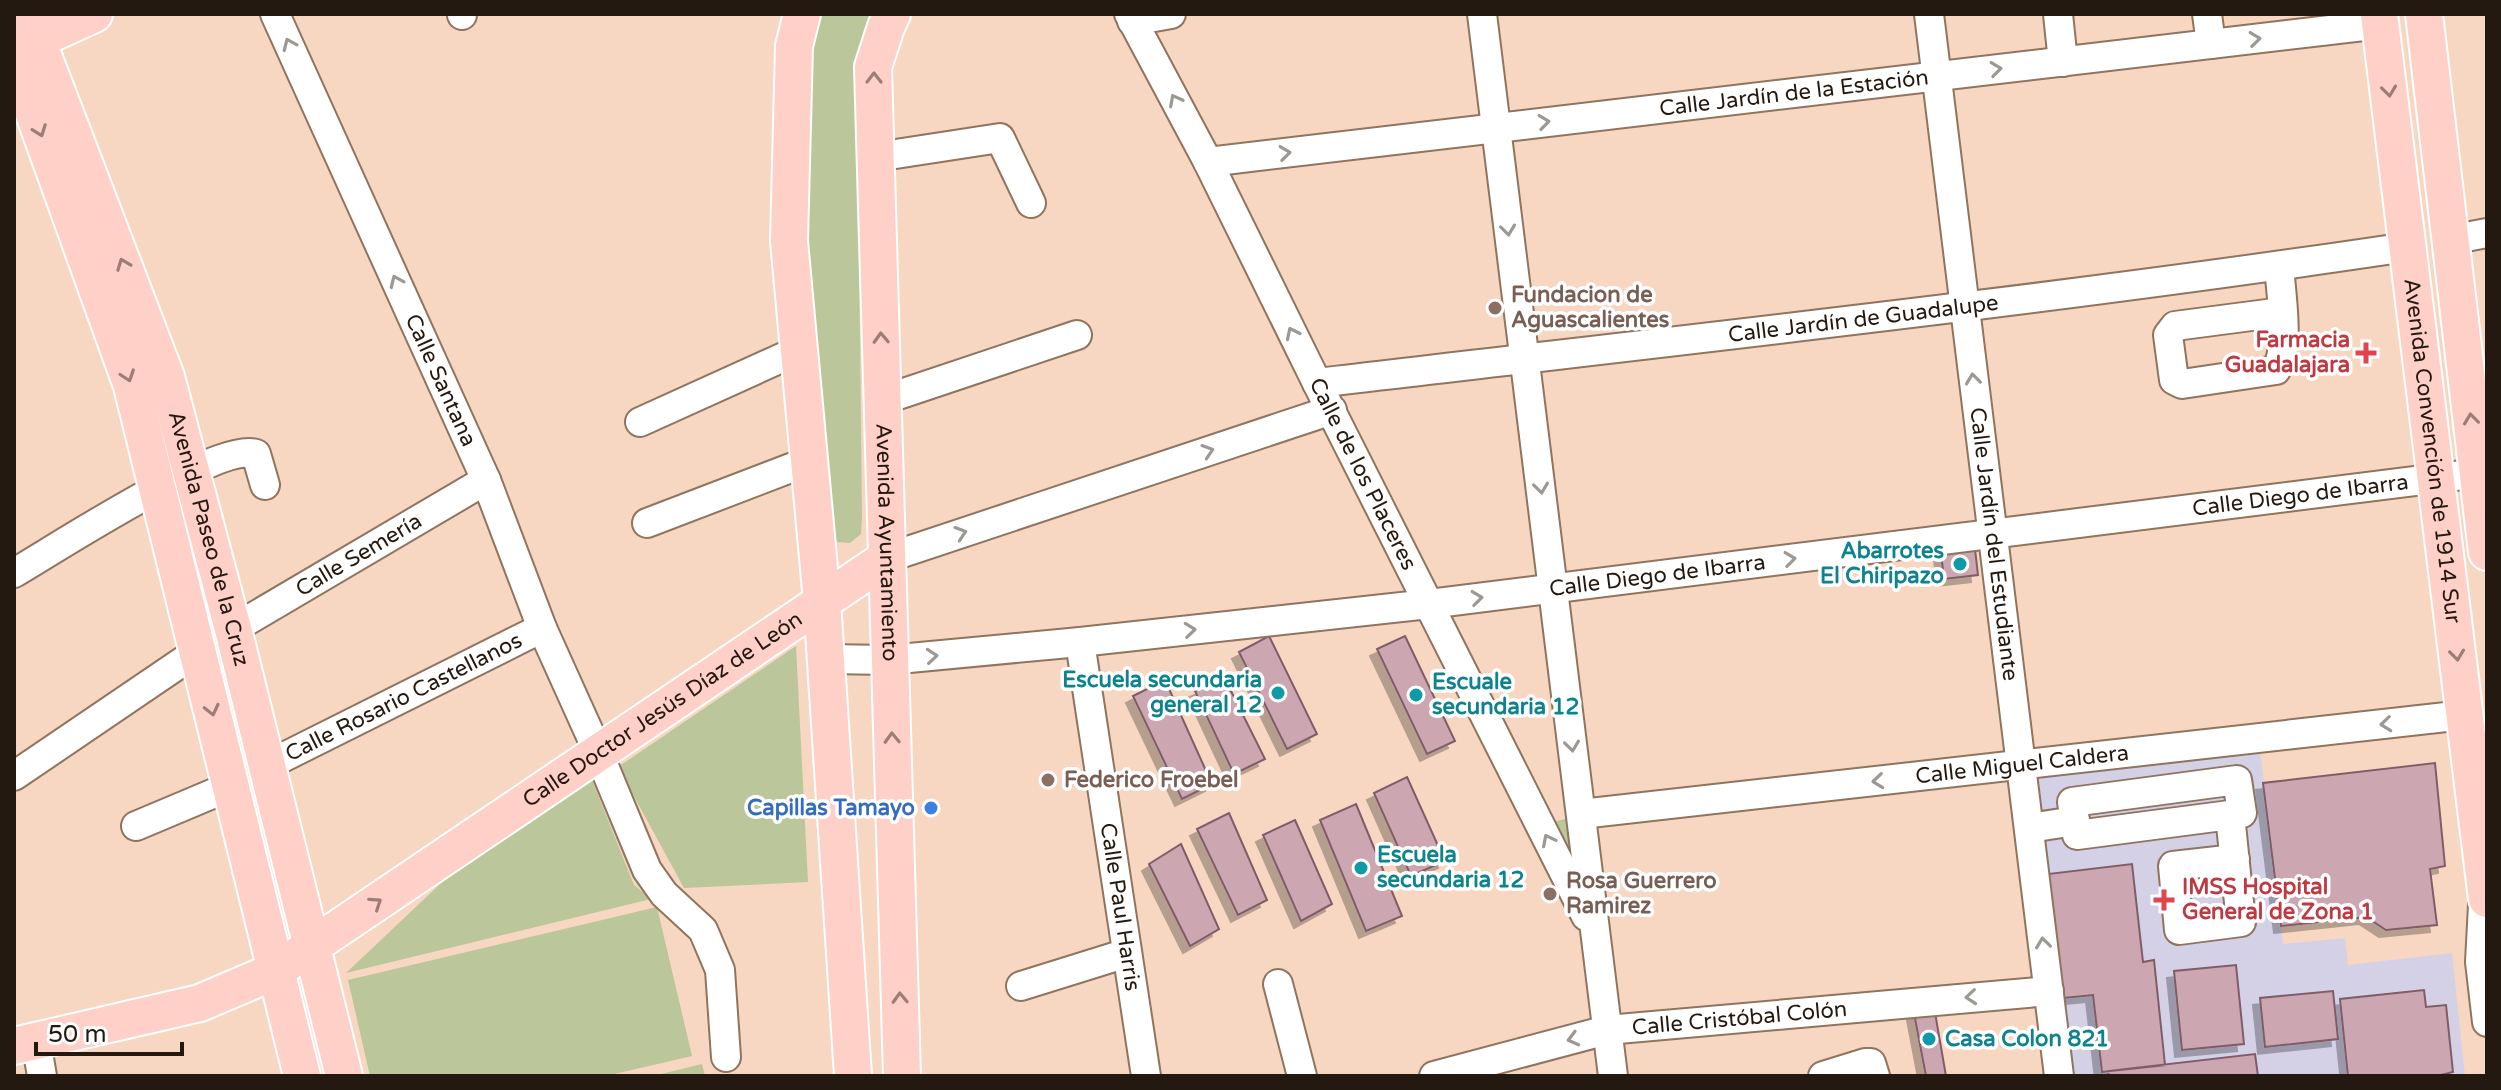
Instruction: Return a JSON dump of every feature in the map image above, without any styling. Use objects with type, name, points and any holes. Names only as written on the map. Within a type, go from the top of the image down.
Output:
[{"type":"main road","points":[[23,41],[94,14]]},
{"type":"main road","points":[[802,14],[794,46],[789,241],[822,601],[853,1076]]},
{"type":"main road","name":"Avenida Ayuntamiento","points":[[892,14],[873,67],[902,1076]]},
{"type":"main road","name":"Avenida Convención de 1914 Sur","points":[[2424,14],[2450,240],[2477,374],[2487,552]]},
{"type":"main road","name":"Avenida Convención de 1914 Sur","points":[[2380,19],[2486,893]]},
{"type":"main road","name":"Avenida Paseo de la Cruz","points":[[23,41],[166,377],[233,629],[344,1076]]},
{"type":"main road","name":"Avenida Paseo de la Cruz","points":[[23,41],[132,386],[302,1076]]},
{"type":"main road","name":"Calle Doctor Jesús Díaz de León","points":[[25,1044],[200,1003],[275,971],[887,558]]},
{"type":"street","name":"Calle Santana","points":[[275,14],[486,480],[542,628],[647,870],[664,894],[703,930],[709,943],[720,970],[726,1057]]},
{"type":"street","points":[[1131,17],[1171,14]]},
{"type":"street","points":[[1482,14],[1613,1076]]},
{"type":"street","name":"Calle Jardín del Estudiante","points":[[1929,14],[2059,1076]]},
{"type":"street","points":[[2058,14],[2063,62]]},
{"type":"street","points":[[2207,14],[2211,44]]},
{"type":"street","name":"Calle de los Placeres","points":[[1131,17],[1208,162],[1595,934]]},
{"type":"street","name":"Calle Jardín de la Estación","points":[[1208,162],[2211,44],[2380,19]]},
{"type":"street","points":[[876,157],[1000,138],[1031,203]]},
{"type":"street","points":[[2450,240],[2487,233]]},
{"type":"street","name":"Calle Jardín de Guadalupe","points":[[1317,383],[1965,307],[2407,247]]},
{"type":"street","points":[[2279,266],[2282,312]]},
{"type":"street","points":[[883,400],[1077,335]]},
{"type":"street","points":[[640,422],[799,350]]},
{"type":"street","name":"Calle Doctor Jesús Díaz de León","points":[[887,558],[1332,410]]},
{"type":"street","points":[[14,573],[189,471],[242,452],[256,454],[265,485]]},
{"type":"street","points":[[647,523],[809,461]]},
{"type":"street","name":"Calle Diego de Ibarra","points":[[826,659],[888,660],[1429,604],[2482,473]]},
{"type":"street","name":"Calle Semería","points":[[233,629],[486,480]]},
{"type":"street","name":"Calle Rosario Castellanos","points":[[266,766],[542,628]]},
{"type":"street","name":"Calle Paul Harris","points":[[1080,642],[1146,1076]]},
{"type":"street","points":[[14,776],[198,651]]},
{"type":"street","name":"Calle Miguel Caldera","points":[[1581,814],[2464,715]]},
{"type":"street","points":[[136,826],[231,786]]},
{"type":"street","points":[[2029,828],[2075,821],[2077,835],[2230,815],[2235,859]]},
{"type":"street","name":"Avenida Convención de 1914 Sur","points":[[2486,893],[2480,962],[2487,1022]]},
{"type":"street","points":[[1021,986],[1127,953]]},
{"type":"street","points":[[1278,984],[1302,1076]]},
{"type":"street","name":"Calle Cristóbal Colón","points":[[1434,1076],[1607,1030],[2049,991]]},
{"type":"street","points":[[25,1044],[42,1076]]},
{"type":"street","points":[[1823,1076],[1871,1063],[1875,1076]]},
{"type":"shaded area","name":"IMSS Hospital General de Zona 1","points":[[2260,750],[2283,944],[2345,938],[2348,965],[2452,953],[2465,1076],[2072,1076],[2036,778]]},
{"type":"green space","points":[[821,14],[877,14],[857,68],[862,517],[861,534],[850,543],[837,542],[832,530],[803,221],[808,44]]},
{"type":"green space","points":[[796,646],[808,882],[684,888],[618,767]]},
{"type":"green space","points":[[592,780],[634,885],[651,899],[346,973],[455,870]]},
{"type":"green space","points":[[1578,816],[1592,923],[1548,823]]},
{"type":"green space","points":[[657,907],[692,1056],[606,1076],[370,1076],[348,980]]},
{"type":"green space","points":[[702,1064],[705,1076],[653,1076]]},
{"type":"building","name":"Abarrotes El Chiripazo","points":[[1975,549],[1978,575],[1944,579],[1941,553]]},
{"type":"building","name":"Escuela secundaria general 12","points":[[1269,636],[1317,734],[1287,749],[1239,652]]},
{"type":"building","name":"Escuale secundaria 12","points":[[1405,636],[1455,741],[1427,754],[1377,649]]},
{"type":"building","points":[[1224,677],[1265,759],[1234,774],[1195,691]]},
{"type":"building","points":[[1165,680],[1212,784],[1182,799],[1133,696]]},
{"type":"building","points":[[2435,763],[2445,866],[2430,869],[2437,925],[2386,930],[2366,917],[2281,926],[2263,783]]},
{"type":"building","points":[[1407,777],[1445,861],[1411,876],[1374,793]]},
{"type":"building","name":"Escuela secundaria 12","points":[[1356,804],[1402,916],[1366,931],[1320,820]]},
{"type":"building","points":[[1229,813],[1267,900],[1238,915],[1197,829]]},
{"type":"building","points":[[1295,820],[1332,904],[1301,921],[1263,835]]},
{"type":"building","points":[[1181,844],[1219,929],[1190,946],[1149,864]]},
{"type":"building","points":[[2132,864],[2143,962],[2154,960],[2165,1065],[2102,1072],[2093,995],[2063,998],[2048,874]]},
{"type":"building","points":[[2236,965],[2244,1044],[2182,1050],[2174,971]]},
{"type":"building","points":[[2424,990],[2426,1007],[2446,1005],[2453,1072],[2437,1076],[2348,1076],[2340,999]]},
{"type":"building","points":[[2333,991],[2338,1039],[2265,1047],[2260,998]]},
{"type":"building","name":"Casa Colon 821","points":[[1933,1001],[1946,1076],[1926,1076],[1912,1003]]},
{"type":"building","points":[[2255,1054],[2258,1076],[2109,1076],[2108,1071]]},
{"type":"place","name":"Fundacion de Aguascalientes","points":[[1495,308]]},
{"type":"place","name":"Farmacia Guadalajara","points":[[2366,353]]},
{"type":"place","name":"Abarrotes El Chiripazo","points":[[1960,564]]},
{"type":"place","name":"Escuela secundaria general 12","points":[[1278,693]]},
{"type":"place","name":"Escuale secundaria 12","points":[[1416,695]]},
{"type":"place","name":"Federico Froebel","points":[[1048,780]]},
{"type":"place","name":"Capillas Tamayo","points":[[931,808]]},
{"type":"place","name":"Escuela secundaria 12","points":[[1361,868]]},
{"type":"place","name":"Rosa Guerrero Ramirez","points":[[1550,894]]},
{"type":"place","name":"IMSS Hospital General de Zona 1","points":[[2164,900]]},
{"type":"place","name":"Casa Colon 821","points":[[1929,1039]]}]
